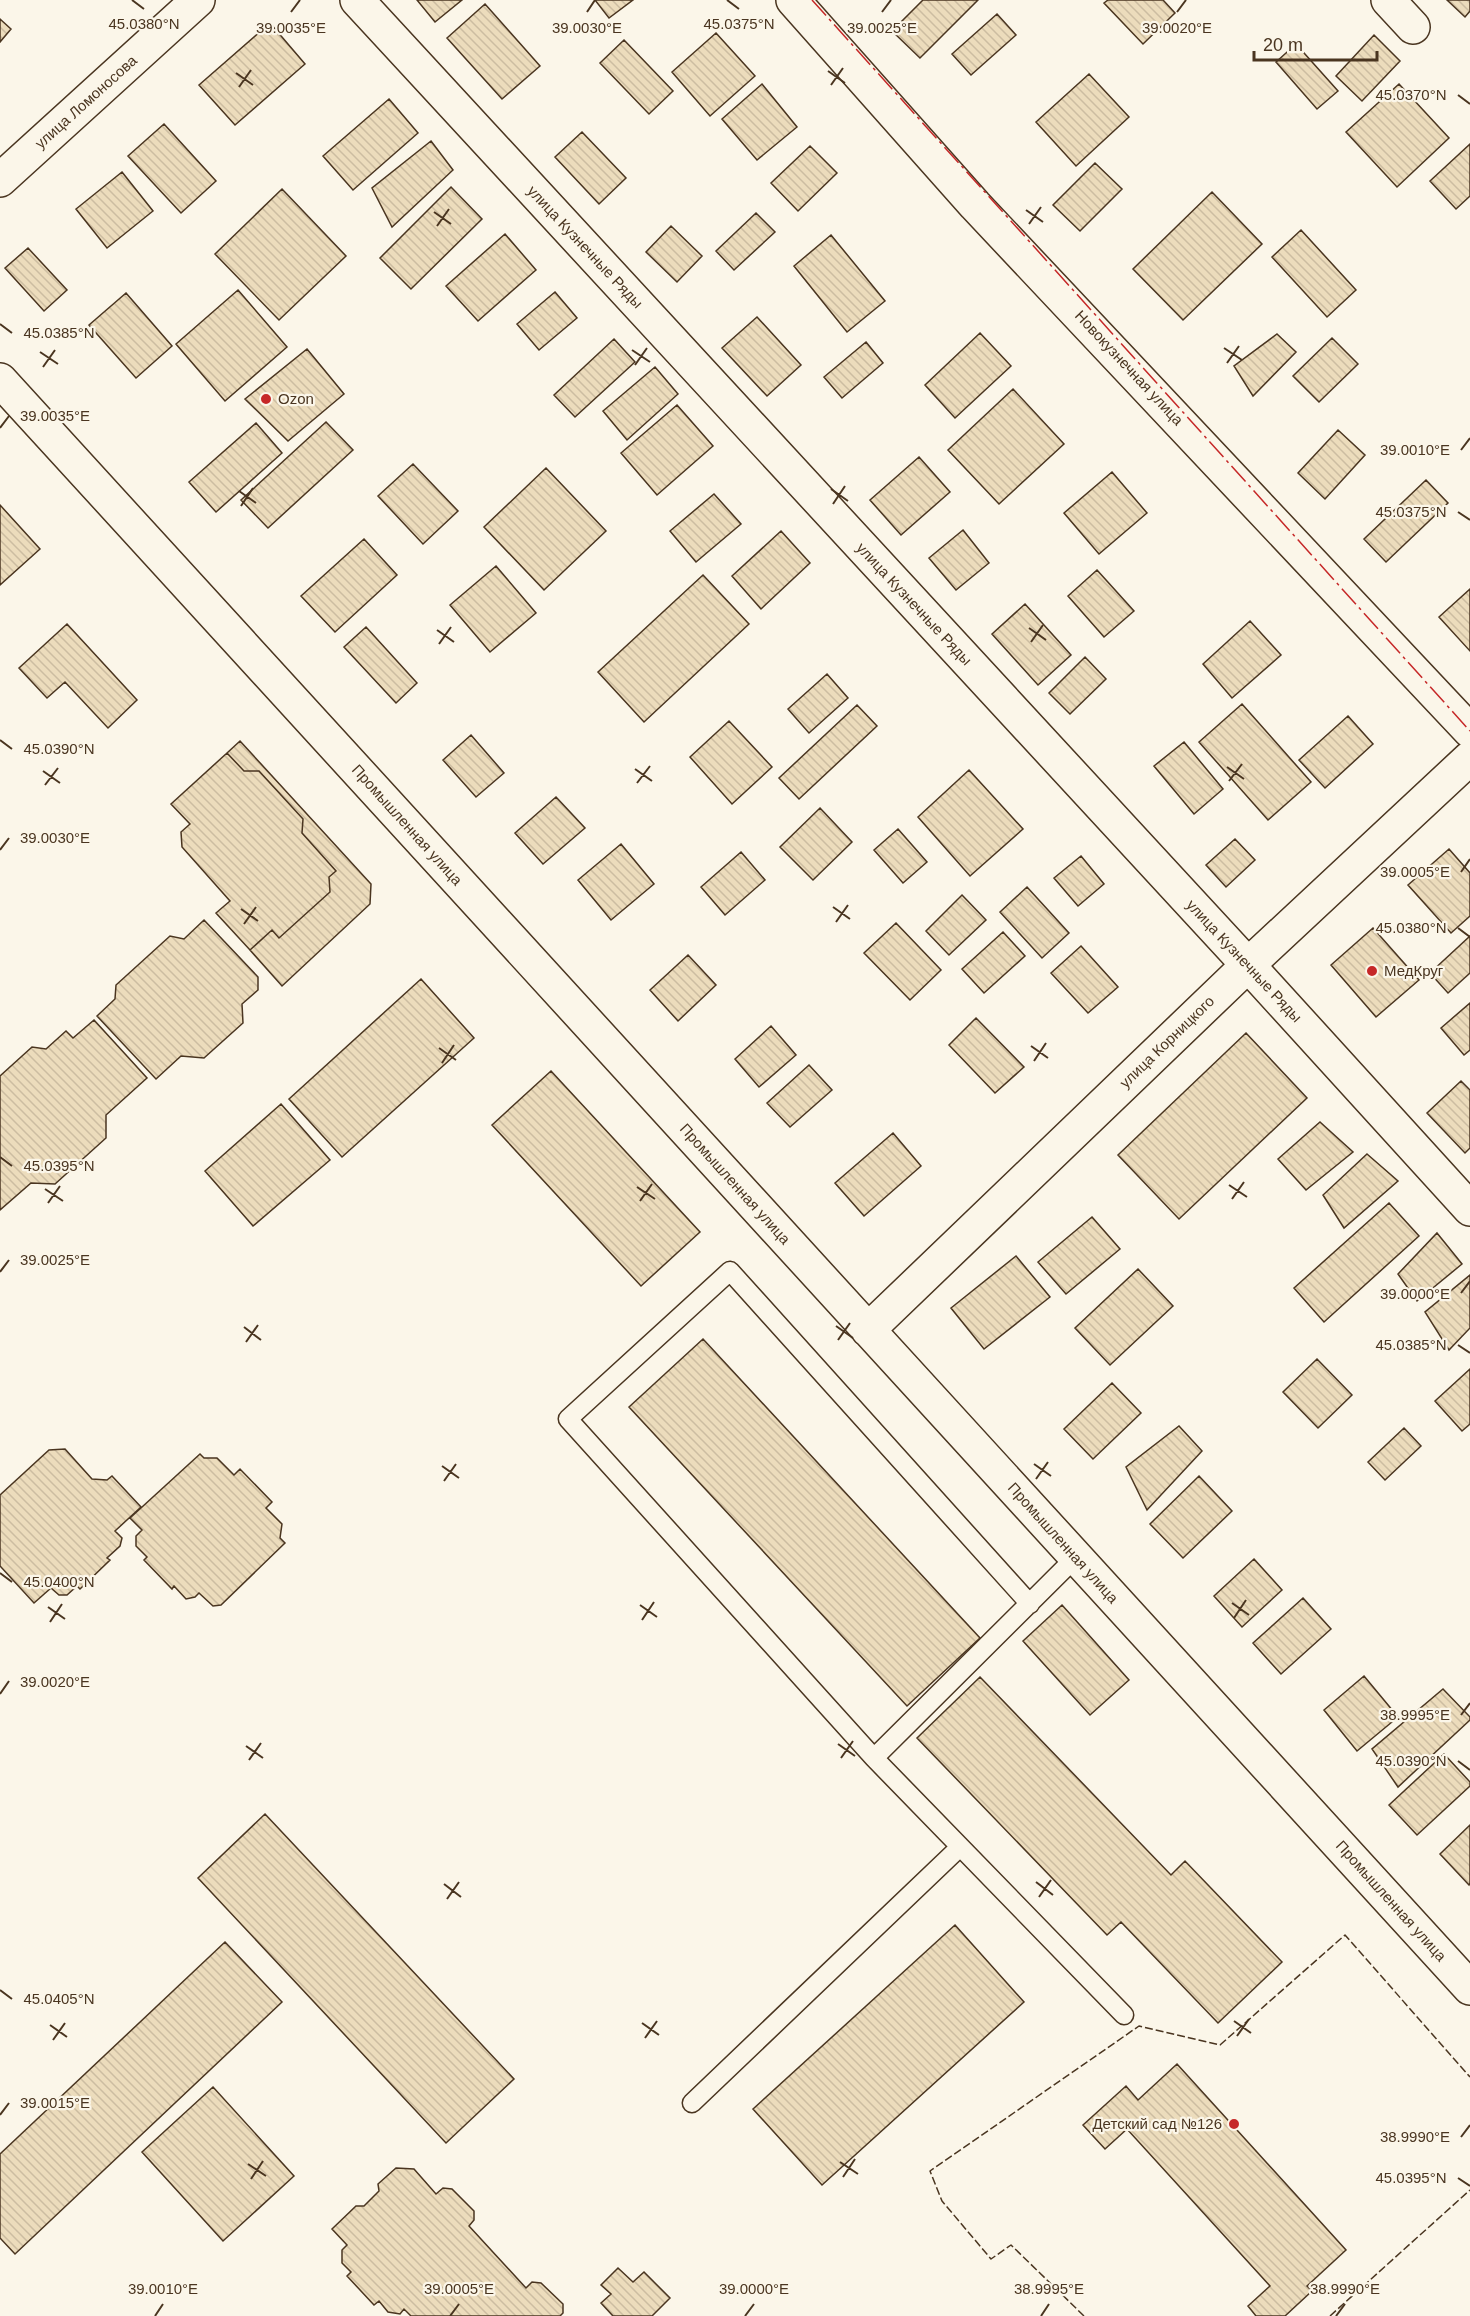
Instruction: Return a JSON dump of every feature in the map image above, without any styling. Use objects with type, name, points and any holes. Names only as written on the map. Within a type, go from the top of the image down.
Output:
[{"type":"main road","name":"улица Ломоносова","points":[[0,180],[196,0]]},
{"type":"main road","name":"улица Кузнечные Ряды","points":[[357,0],[1248,965],[1470,1209]]},
{"type":"main road","name":"Новокузнечная улица","points":[[793,0],[975,206],[1470,730]]},
{"type":"main road","points":[[1388,0],[1413,27]]},
{"type":"main road","name":"Промышленная улица","points":[[0,380],[1470,1988]]},
{"type":"main road","name":"улица Корницкого","points":[[868,1330],[1248,965],[1470,758]]},
{"type":"lane","points":[[1030,1604],[730,1270],[568,1419],[874,1758],[1124,2015]]},
{"type":"lane","points":[[874,1758],[1076,1557]]},
{"type":"lane","points":[[692,2103],[960,1847]]},
{"type":"building","points":[[417,0],[462,0],[435,22]]},
{"type":"building","points":[[595,0],[633,0],[609,18]]},
{"type":"building","points":[[923,0],[978,0],[920,58],[892,31]]},
{"type":"building","points":[[1108,0],[1163,0],[1175,13],[1143,44],[1104,3]]},
{"type":"building","points":[[1447,0],[1470,0],[1470,11],[1465,17]]},
{"type":"building","points":[[485,4],[540,66],[502,99],[447,38]]},
{"type":"building","points":[[997,14],[1016,35],[971,75],[952,54]]},
{"type":"building","points":[[0,19],[11,29],[0,42]]},
{"type":"building","points":[[270,23],[305,64],[235,125],[199,85]]},
{"type":"building","points":[[716,33],[755,76],[710,116],[672,72]]},
{"type":"building","points":[[1374,35],[1400,61],[1362,101],[1336,76]]},
{"type":"building","points":[[624,40],[673,91],[649,114],[600,63]]},
{"type":"building","points":[[1296,44],[1338,91],[1317,109],[1276,62]]},
{"type":"building","points":[[1089,74],[1129,117],[1076,166],[1036,122]]},
{"type":"building","points":[[762,84],[797,127],[757,160],[722,119]]},
{"type":"building","points":[[1399,84],[1449,138],[1397,187],[1346,132]]},
{"type":"building","points":[[389,99],[418,133],[353,190],[323,156]]},
{"type":"building","points":[[164,124],[216,181],[181,213],[128,156]]},
{"type":"building","points":[[582,132],[626,178],[599,204],[555,157]]},
{"type":"building","points":[[431,141],[453,170],[392,227],[372,188]]},
{"type":"building","points":[[1470,144],[1470,196],[1456,209],[1430,181]]},
{"type":"building","points":[[810,146],[837,173],[798,211],[771,183]]},
{"type":"building","points":[[1095,163],[1122,189],[1080,231],[1053,205]]},
{"type":"building","points":[[122,172],[153,211],[107,248],[76,209]]},
{"type":"building","points":[[451,187],[482,219],[411,289],[380,258]]},
{"type":"building","points":[[282,189],[346,256],[279,320],[215,254]]},
{"type":"building","points":[[1212,192],[1262,244],[1183,320],[1133,269]]},
{"type":"building","points":[[756,213],[775,232],[734,270],[716,251]]},
{"type":"building","points":[[671,226],[702,256],[677,282],[646,252]]},
{"type":"building","points":[[1301,230],[1356,290],[1327,317],[1272,257]]},
{"type":"building","points":[[505,234],[536,270],[478,321],[446,286]]},
{"type":"building","points":[[831,235],[885,301],[847,332],[794,266]]},
{"type":"building","points":[[28,248],[67,290],[44,311],[5,268]]},
{"type":"building","points":[[238,290],[287,347],[225,401],[176,344]]},
{"type":"building","points":[[555,292],[577,318],[539,350],[517,324]]},
{"type":"building","points":[[126,293],[172,346],[136,378],[89,325]]},
{"type":"building","points":[[757,317],[801,365],[767,396],[722,348]]},
{"type":"building","points":[[980,333],[1011,366],[955,418],[925,385]]},
{"type":"building","points":[[1277,334],[1296,352],[1253,396],[1234,366]]},
{"type":"building","points":[[1332,338],[1358,364],[1319,402],[1293,376]]},
{"type":"building","points":[[614,339],[635,362],[575,417],[554,395]]},
{"type":"building","points":[[866,342],[883,363],[842,398],[824,377]]},
{"type":"building","points":[[307,349],[344,394],[288,441],[245,399]]},
{"type":"building","points":[[655,367],[678,394],[627,440],[603,411]]},
{"type":"building","points":[[1013,389],[1064,444],[999,504],[948,450]]},
{"type":"building","points":[[677,405],[713,446],[657,495],[621,453]]},
{"type":"building","points":[[326,422],[353,450],[268,528],[241,500]]},
{"type":"building","points":[[256,423],[282,453],[216,512],[189,482]]},
{"type":"building","points":[[1338,430],[1365,455],[1325,499],[1298,473]]},
{"type":"building","points":[[919,457],[950,492],[901,535],[870,500]]},
{"type":"building","points":[[413,464],[458,511],[423,544],[378,496]]},
{"type":"building","points":[[546,468],[606,531],[544,590],[484,527]]},
{"type":"building","points":[[1112,472],[1147,513],[1099,554],[1064,513]]},
{"type":"building","points":[[1426,480],[1448,503],[1386,562],[1364,539]]},
{"type":"building","points":[[714,494],[741,524],[696,562],[670,531]]},
{"type":"building","points":[[0,505],[40,549],[0,585]]},
{"type":"building","points":[[963,530],[989,563],[956,590],[929,558]]},
{"type":"building","points":[[781,531],[810,563],[761,609],[732,576]]},
{"type":"building","points":[[364,539],[397,575],[335,632],[301,596]]},
{"type":"building","points":[[496,566],[536,613],[490,652],[450,605]]},
{"type":"building","points":[[1097,570],[1134,611],[1104,637],[1068,596]]},
{"type":"building","points":[[703,575],[749,624],[644,722],[598,672]]},
{"type":"building","points":[[1470,589],[1470,651],[1439,617]]},
{"type":"building","points":[[1025,604],[1071,655],[1038,685],[992,634]]},
{"type":"building","points":[[1250,621],[1281,655],[1232,698],[1203,664]]},
{"type":"building","points":[[67,624],[137,700],[108,728],[65,682],[47,698],[19,668]]},
{"type":"building","points":[[366,627],[417,683],[396,703],[344,647]]},
{"type":"building","points":[[1085,657],[1106,679],[1070,714],[1049,693]]},
{"type":"building","points":[[827,674],[848,698],[809,733],[788,709]]},
{"type":"building","points":[[1242,704],[1311,782],[1268,820],[1199,742]]},
{"type":"building","points":[[857,705],[877,726],[799,799],[779,778]]},
{"type":"building","points":[[1348,716],[1373,744],[1325,788],[1299,760]]},
{"type":"building","points":[[729,721],[772,767],[732,804],[690,757]]},
{"type":"building","points":[[471,735],[504,773],[476,797],[443,760]]},
{"type":"building","points":[[240,741],[371,884],[370,904],[282,986],[250,950],[272,930],[279,938],[330,892],[329,877],[336,871],[302,833],[303,819],[259,771],[244,771],[227,753]]},
{"type":"building","points":[[1184,742],[1223,789],[1194,814],[1154,766]]},
{"type":"building","points":[[227,753],[244,771],[259,771],[303,819],[302,833],[336,871],[329,877],[330,892],[279,938],[272,930],[250,950],[216,913],[230,901],[182,847],[181,832],[190,824],[171,804]]},
{"type":"building","points":[[969,770],[1023,829],[970,876],[918,817]]},
{"type":"building","points":[[556,797],[585,828],[543,864],[515,833]]},
{"type":"building","points":[[820,808],[852,842],[813,880],[780,847]]},
{"type":"building","points":[[898,829],[927,862],[903,883],[874,850]]},
{"type":"building","points":[[1235,839],[1255,860],[1226,887],[1206,865]]},
{"type":"building","points":[[621,844],[654,884],[611,920],[578,880]]},
{"type":"building","points":[[1449,849],[1470,873],[1470,916],[1451,933],[1408,885]]},
{"type":"building","points":[[741,852],[765,880],[725,915],[701,887]]},
{"type":"building","points":[[1081,856],[1104,884],[1078,906],[1054,878]]},
{"type":"building","points":[[1027,887],[1069,933],[1042,958],[1000,912]]},
{"type":"building","points":[[962,895],[986,920],[949,955],[926,931]]},
{"type":"building","points":[[204,920],[258,977],[258,990],[242,1004],[243,1023],[204,1058],[181,1056],[156,1079],[97,1016],[115,999],[116,985],[170,936],[184,939]]},
{"type":"building","points":[[896,923],[941,970],[910,1000],[864,953]]},
{"type":"building","points":[[1373,928],[1419,980],[1376,1017],[1331,965]]},
{"type":"building","points":[[1003,932],[1025,956],[984,993],[962,969]]},
{"type":"building","points":[[1470,936],[1470,973],[1448,993],[1430,973]]},
{"type":"building","points":[[1081,946],[1118,987],[1088,1013],[1051,973]]},
{"type":"building","points":[[688,955],[716,985],[678,1021],[650,990]]},
{"type":"building","points":[[421,979],[474,1038],[342,1157],[289,1099]]},
{"type":"building","points":[[1470,1003],[1470,1050],[1464,1055],[1441,1028]]},
{"type":"building","points":[[976,1018],[1024,1067],[995,1093],[949,1045]]},
{"type":"building","points":[[94,1020],[147,1078],[106,1115],[106,1138],[55,1184],[31,1183],[0,1210],[0,1076],[32,1047],[46,1049],[66,1031],[73,1038]]},
{"type":"building","points":[[771,1026],[796,1055],[759,1087],[735,1059]]},
{"type":"building","points":[[1246,1033],[1307,1098],[1179,1219],[1118,1155]]},
{"type":"building","points":[[809,1065],[832,1090],[790,1127],[767,1103]]},
{"type":"building","points":[[551,1071],[700,1232],[641,1286],[492,1125]]},
{"type":"building","points":[[1461,1081],[1470,1090],[1470,1148],[1465,1153],[1427,1113]]},
{"type":"building","points":[[281,1104],[330,1160],[253,1226],[205,1171]]},
{"type":"building","points":[[1320,1122],[1353,1152],[1306,1190],[1278,1159]]},
{"type":"building","points":[[893,1133],[921,1166],[864,1216],[835,1183]]},
{"type":"building","points":[[1367,1154],[1398,1181],[1344,1228],[1323,1195]]},
{"type":"building","points":[[1389,1203],[1419,1236],[1324,1322],[1294,1288]]},
{"type":"building","points":[[1092,1217],[1120,1249],[1066,1294],[1038,1262]]},
{"type":"building","points":[[1437,1233],[1462,1264],[1417,1301],[1398,1274]]},
{"type":"building","points":[[1016,1256],[1050,1297],[984,1349],[951,1308]]},
{"type":"building","points":[[1138,1269],[1173,1306],[1110,1365],[1075,1328]]},
{"type":"building","points":[[1470,1275],[1470,1328],[1449,1350],[1425,1312]]},
{"type":"building","points":[[703,1339],[980,1638],[907,1706],[629,1407]]},
{"type":"building","points":[[1317,1359],[1352,1395],[1318,1428],[1283,1392]]},
{"type":"building","points":[[1470,1369],[1470,1424],[1462,1431],[1435,1401]]},
{"type":"building","points":[[1112,1383],[1141,1413],[1093,1459],[1064,1429]]},
{"type":"building","points":[[1179,1426],[1202,1451],[1147,1510],[1126,1467]]},
{"type":"building","points":[[1404,1428],[1421,1446],[1385,1480],[1368,1462]]},
{"type":"building","points":[[65,1449],[92,1479],[107,1480],[112,1476],[141,1507],[115,1531],[122,1538],[120,1546],[107,1558],[110,1560],[80,1589],[77,1586],[67,1595],[59,1595],[51,1588],[34,1603],[0,1566],[0,1495],[49,1450]]},
{"type":"building","points":[[200,1454],[204,1458],[217,1458],[234,1475],[240,1469],[272,1502],[266,1508],[282,1524],[280,1538],[285,1543],[221,1605],[213,1606],[199,1593],[195,1597],[186,1599],[174,1586],[172,1589],[144,1560],[147,1557],[136,1546],[136,1536],[142,1530],[130,1518]]},
{"type":"building","points":[[1199,1476],[1232,1511],[1183,1558],[1150,1524]]},
{"type":"building","points":[[1254,1559],[1282,1590],[1242,1627],[1214,1596]]},
{"type":"building","points":[[1303,1598],[1331,1629],[1281,1674],[1253,1643]]},
{"type":"building","points":[[1062,1605],[1129,1680],[1090,1715],[1023,1641]]},
{"type":"building","points":[[1364,1676],[1398,1717],[1357,1751],[1324,1710]]},
{"type":"building","points":[[980,1677],[1171,1875],[1185,1861],[1282,1962],[1218,2023],[1121,1922],[1107,1935],[917,1738]]},
{"type":"building","points":[[1443,1689],[1470,1717],[1470,1720],[1398,1787],[1372,1749]]},
{"type":"building","points":[[1444,1754],[1470,1782],[1470,1786],[1417,1835],[1389,1805]]},
{"type":"building","points":[[265,1814],[514,2079],[446,2143],[198,1878]]},
{"type":"building","points":[[1470,1825],[1470,1883],[1469,1885],[1440,1854]]},
{"type":"building","points":[[955,1925],[1024,2002],[822,2185],[753,2109]]},
{"type":"building","points":[[225,1942],[282,2002],[15,2254],[0,2238],[0,2154]]},
{"type":"building","points":[[1177,2064],[1346,2250],[1307,2286],[1312,2291],[1285,2316],[1256,2316],[1248,2306],[1270,2286],[1127,2129],[1105,2149],[1083,2125],[1126,2086],[1138,2100]]},
{"type":"building","points":[[213,2087],[294,2176],[223,2241],[142,2152]]},
{"type":"building","points":[[396,2168],[414,2169],[436,2194],[443,2188],[452,2189],[474,2211],[474,2220],[469,2226],[526,2288],[532,2282],[541,2283],[563,2304],[563,2313],[560,2316],[411,2316],[404,2309],[400,2314],[388,2312],[379,2301],[374,2305],[347,2276],[351,2272],[342,2263],[342,2250],[347,2245],[332,2229],[356,2206],[364,2206],[379,2191],[378,2184]]},
{"type":"building","points":[[618,2268],[633,2282],[644,2272],[670,2298],[652,2316],[613,2316],[601,2303],[611,2294],[601,2285]]},
{"type":"fence","points":[[1084,2316],[1011,2245],[991,2259],[942,2201],[930,2171],[1139,2026],[1220,2045],[1345,1935],[1470,2077]]},
{"type":"fence","points":[[1330,2316],[1470,2190]]},
{"type":"power","points":[[812,0],[1470,731]]},
{"type":"place","name":"Ozon","points":[[266,399]]},
{"type":"place","name":"МедКруг","points":[[1372,971]]},
{"type":"place","name":"Детский сад №126","points":[[1234,2124]]}]
